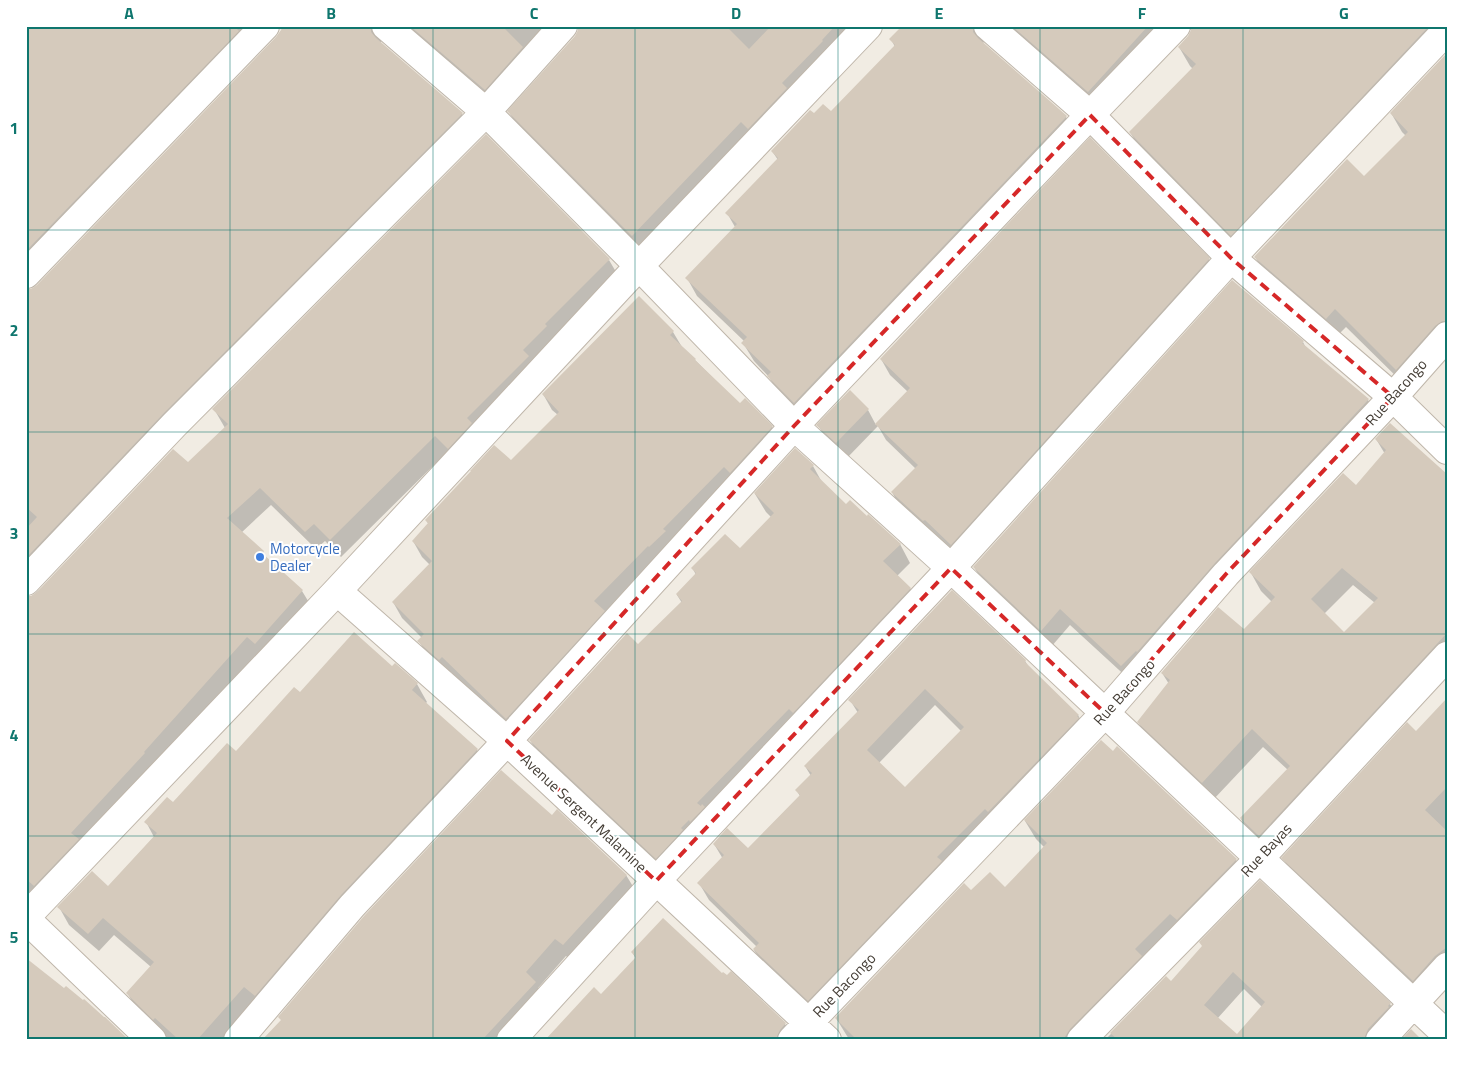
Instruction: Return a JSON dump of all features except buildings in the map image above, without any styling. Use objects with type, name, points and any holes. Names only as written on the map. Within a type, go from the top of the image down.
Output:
[{"type":"street","points":[[26,274],[265,26]]},
{"type":"street","points":[[386,26],[486,112],[794,426],[951,568],[1447,1035]]},
{"type":"street","points":[[26,581],[174,425],[486,112],[563,26]]},
{"type":"street","points":[[152,1040],[26,918],[337,591],[639,266],[868,26]]},
{"type":"street","points":[[988,26],[1090,115],[1231,258],[1393,396],[1447,450]]},
{"type":"street","points":[[238,1040],[352,906],[507,741],[794,426],[1176,26]]},
{"type":"street","points":[[511,1040],[656,881],[951,568],[1231,258],[1447,30]]},
{"type":"street","name":"Rue Bacongo","points":[[810,1034],[1105,713],[1226,574],[1447,336]]},
{"type":"street","name":"Avenue Sergent Malamine","points":[[337,591],[507,741],[656,881],[810,1034]]},
{"type":"street","name":"Rue Bayas","points":[[1080,1040],[1259,859],[1447,656]]},
{"type":"street","points":[[1380,1040],[1447,967]]},
{"type":"highlighted area","points":[[1090,115],[1231,258],[1393,397],[1226,574],[1105,713],[951,568],[656,881],[507,741],[794,426]]},
{"type":"place","name":"Motorcycle Dealer","points":[[260,557]]}]
